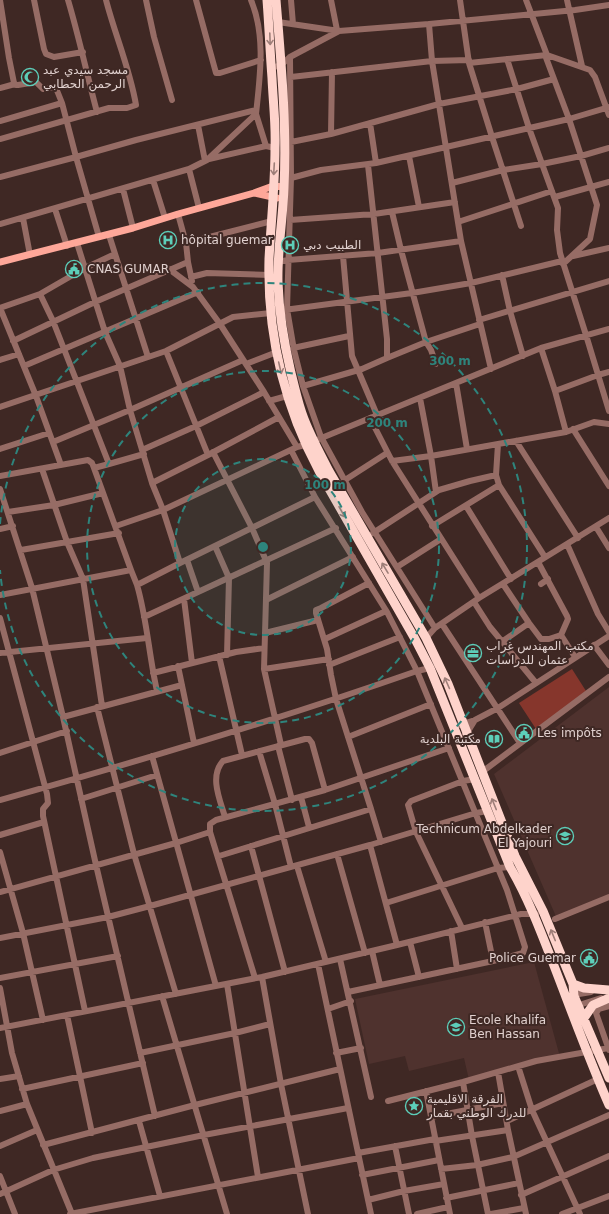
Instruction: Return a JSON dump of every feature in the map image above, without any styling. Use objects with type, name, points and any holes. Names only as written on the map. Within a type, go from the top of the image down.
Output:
[{"type":"highway","points":[[266,0],[270,30],[271,68],[284,146],[273,186],[270,274],[297,397],[304,419],[305,444],[359,515],[368,540],[426,638],[448,684],[464,723],[488,811],[510,867],[534,915],[573,1002],[587,1052],[609,1106]]},
{"type":"highway","points":[[276,0],[281,65],[284,146],[284,187],[278,262],[279,311],[277,352],[287,396],[305,444],[341,511],[415,639],[430,668],[457,738],[478,775],[543,910],[573,984],[573,1002],[584,1018],[609,1078]]},
{"type":"highway","points":[[573,984],[584,988],[609,990]]},
{"type":"highway","points":[[584,1018],[593,1005],[609,998]]},
{"type":"main road","points":[[0,262],[109,235],[254,193],[273,186],[284,187]]},
{"type":"main road","points":[[254,193],[283,199]]},
{"type":"street","points":[[0,0],[9,58],[15,84]]},
{"type":"street","points":[[34,0],[46,54],[54,57],[83,52]]},
{"type":"street","points":[[68,0],[83,52],[88,79],[97,112]]},
{"type":"street","points":[[0,139],[109,108],[127,108],[135,106],[136,104],[125,59],[112,24],[106,0]]},
{"type":"street","points":[[146,0],[154,37],[172,100]]},
{"type":"street","points":[[196,0],[216,73],[261,60]]},
{"type":"street","points":[[250,0],[258,23],[261,60],[256,112],[266,146]]},
{"type":"street","points":[[291,0],[293,24]]},
{"type":"street","points":[[330,0],[338,31]]},
{"type":"street","points":[[460,0],[469,61],[502,170],[521,226]]},
{"type":"street","points":[[0,407],[77,382],[120,366],[148,358],[166,351],[220,324],[225,320],[236,316],[412,293],[470,283],[562,263],[571,257],[587,242],[591,235],[597,205],[569,119],[526,0]]},
{"type":"street","points":[[567,0],[568,10],[582,66]]},
{"type":"street","points":[[591,0],[593,7]]},
{"type":"street","points":[[278,22],[338,31],[429,24],[609,5]]},
{"type":"street","points":[[429,24],[432,61],[461,241],[491,369]]},
{"type":"street","points":[[271,68],[281,65],[290,57],[338,31]]},
{"type":"street","points":[[291,77],[432,61],[469,61],[546,55],[582,66],[592,72],[608,107],[609,115]]},
{"type":"street","points":[[290,57],[291,77],[284,146],[291,178],[290,220],[288,260],[279,311],[294,348],[303,386],[305,444],[315,497],[336,528],[386,611],[417,670],[498,868],[525,945],[524,952],[521,954],[348,992]]},
{"type":"street","points":[[507,59],[529,128],[555,197],[558,208],[558,237],[562,263],[609,411]]},
{"type":"street","points":[[331,134],[332,72]]},
{"type":"street","points":[[0,224],[189,169],[206,160],[266,146],[284,146],[439,104],[516,89],[554,79]]},
{"type":"street","points":[[0,88],[15,84],[18,85],[36,82],[43,89],[55,87],[57,89],[99,237]]},
{"type":"street","points":[[0,121],[62,103]]},
{"type":"street","points":[[291,178],[322,170],[368,165],[409,156],[569,119],[608,107]]},
{"type":"street","points":[[0,177],[136,140],[256,112]]},
{"type":"street","points":[[206,160],[256,112]]},
{"type":"street","points":[[370,123],[376,163]]},
{"type":"street","points":[[198,125],[206,160]]},
{"type":"street","points":[[452,182],[502,170],[581,156],[609,148]]},
{"type":"street","points":[[409,156],[419,207]]},
{"type":"street","points":[[368,165],[387,339],[387,358]]},
{"type":"street","points":[[189,169],[199,208]]},
{"type":"street","points":[[153,180],[165,218]]},
{"type":"street","points":[[555,197],[609,182]]},
{"type":"street","points":[[123,189],[133,228]]},
{"type":"street","points":[[458,222],[514,205],[552,191]]},
{"type":"street","points":[[290,220],[374,214],[455,202]]},
{"type":"street","points":[[55,209],[67,246]]},
{"type":"street","points":[[392,212],[426,342],[432,350],[436,364]]},
{"type":"street","points":[[178,214],[186,243],[188,262],[194,287]]},
{"type":"street","points":[[23,218],[30,254]]},
{"type":"street","points":[[186,243],[272,221]]},
{"type":"street","points":[[109,235],[148,358]]},
{"type":"street","points":[[278,262],[378,254],[461,241]]},
{"type":"street","points":[[77,243],[105,332],[120,366],[130,410],[152,483],[163,510],[180,563]]},
{"type":"street","points":[[571,257],[609,248]]},
{"type":"street","points":[[61,465],[36,396],[0,308],[40,294],[85,268],[115,254]]},
{"type":"street","points":[[342,256],[352,356],[377,415]]},
{"type":"street","points":[[13,341],[95,302],[188,262]]},
{"type":"street","points":[[169,269],[194,287],[198,292],[279,417],[305,444],[345,480],[359,515],[374,532],[435,628]]},
{"type":"street","points":[[191,277],[207,273],[270,274]]},
{"type":"street","points":[[502,275],[510,311],[523,356]]},
{"type":"street","points":[[303,386],[358,370],[426,342],[510,311],[609,281]]},
{"type":"street","points":[[24,366],[198,292]]},
{"type":"street","points":[[40,294],[54,321],[109,464]]},
{"type":"street","points":[[0,326],[7,324]]},
{"type":"street","points":[[116,526],[163,510],[305,444],[541,348],[609,330]]},
{"type":"street","points":[[294,348],[349,336]]},
{"type":"street","points":[[541,348],[566,432]]},
{"type":"street","points":[[166,351],[196,426],[227,480],[267,560],[264,669],[276,719],[292,800]]},
{"type":"street","points":[[53,442],[181,387],[244,362],[277,352]]},
{"type":"street","points":[[0,360],[19,354]]},
{"type":"street","points":[[555,391],[609,372]]},
{"type":"street","points":[[456,383],[466,449]]},
{"type":"street","points":[[94,468],[143,452],[264,392]]},
{"type":"street","points":[[269,401],[287,396]]},
{"type":"street","points":[[420,398],[436,492]]},
{"type":"street","points":[[152,483],[211,454],[279,417]]},
{"type":"street","points":[[370,418],[392,461],[441,539],[477,600],[490,627],[536,683]]},
{"type":"street","points":[[392,461],[431,456],[566,432],[594,422],[609,424]]},
{"type":"street","points":[[573,429],[609,486]]},
{"type":"street","points":[[0,450],[49,433]]},
{"type":"street","points":[[516,441],[578,538]]},
{"type":"street","points":[[498,444],[496,475],[499,484],[545,557]]},
{"type":"street","points":[[338,488],[345,480],[387,452]]},
{"type":"street","points":[[0,476],[88,460],[92,462],[119,532],[137,585],[157,691]]},
{"type":"street","points":[[42,469],[67,542],[83,579],[99,706],[112,768],[134,854],[176,994]]},
{"type":"street","points":[[368,540],[374,532],[436,492],[470,481],[496,475]]},
{"type":"street","points":[[432,526],[499,484]]},
{"type":"street","points":[[0,489],[32,588],[64,717],[96,865],[155,1116]]},
{"type":"street","points":[[8,512],[54,505],[103,493]]},
{"type":"street","points":[[137,585],[315,497]]},
{"type":"street","points":[[466,506],[512,579]]},
{"type":"street","points":[[426,638],[435,628],[477,600],[609,518]]},
{"type":"street","points":[[0,529],[12,526]]},
{"type":"street","points":[[596,527],[609,548]]},
{"type":"street","points":[[144,617],[336,528]]},
{"type":"street","points":[[20,550],[119,532]]},
{"type":"street","points":[[397,567],[441,539]]},
{"type":"street","points":[[567,544],[598,614],[609,632]]},
{"type":"street","points":[[215,546],[229,578],[227,655]]},
{"type":"street","points":[[266,600],[353,557]]},
{"type":"street","points":[[187,560],[198,592]]},
{"type":"street","points":[[503,584],[541,639],[549,639],[561,635],[568,619],[538,562]]},
{"type":"street","points":[[0,595],[131,570]]},
{"type":"street","points":[[541,584],[548,579]]},
{"type":"street","points":[[369,583],[318,609],[316,613],[325,639],[336,699],[381,842]]},
{"type":"street","points":[[407,605],[414,596]]},
{"type":"street","points":[[184,599],[192,663]]},
{"type":"street","points":[[325,639],[386,611]]},
{"type":"street","points":[[0,618],[34,742],[48,800],[42,811],[85,1011]]},
{"type":"street","points":[[265,633],[318,620]]},
{"type":"street","points":[[503,641],[529,623]]},
{"type":"street","points":[[442,624],[520,743]]},
{"type":"street","points":[[561,635],[575,657]]},
{"type":"street","points":[[453,727],[475,720],[498,708],[609,636]]},
{"type":"street","points":[[264,669],[329,662],[400,637]]},
{"type":"street","points":[[0,653],[147,638]]},
{"type":"street","points":[[594,645],[609,665]]},
{"type":"street","points":[[153,673],[218,656],[264,648]]},
{"type":"street","points":[[218,656],[242,755]]},
{"type":"street","points":[[178,666],[194,743]]},
{"type":"street","points":[[0,800],[77,779],[276,719],[417,670],[430,668]]},
{"type":"street","points":[[462,928],[416,832],[408,803],[478,775],[609,677]]},
{"type":"street","points":[[64,717],[99,706],[182,685]]},
{"type":"street","points":[[348,737],[431,704]]},
{"type":"street","points":[[457,738],[467,733],[475,720]]},
{"type":"street","points":[[0,753],[67,731]]},
{"type":"street","points":[[225,817],[217,789],[217,772],[223,761],[242,755],[304,739],[310,739],[325,790]]},
{"type":"street","points":[[308,1214],[270,1024],[259,978],[209,826],[211,823],[225,817],[292,800],[362,779],[449,748]]},
{"type":"street","points":[[259,751],[283,836],[326,962]]},
{"type":"street","points":[[152,756],[216,986]]},
{"type":"street","points":[[81,798],[157,775]]},
{"type":"street","points":[[301,797],[309,827]]},
{"type":"street","points":[[219,856],[309,827],[371,810]]},
{"type":"street","points":[[0,938],[108,917],[294,867],[476,813],[488,811]]},
{"type":"street","points":[[0,835],[44,822]]},
{"type":"street","points":[[0,892],[176,843],[210,832]]},
{"type":"street","points":[[370,845],[397,945]]},
{"type":"street","points":[[251,846],[285,972]]},
{"type":"street","points":[[0,852],[23,933],[43,1020]]},
{"type":"street","points":[[337,854],[365,953]]},
{"type":"street","points":[[386,903],[498,868],[510,867]]},
{"type":"street","points":[[555,919],[609,897]]},
{"type":"street","points":[[3,1028],[259,978],[410,942],[485,922],[521,914],[534,915],[543,910]]},
{"type":"street","points":[[485,922],[493,961]]},
{"type":"street","points":[[451,931],[457,968]]},
{"type":"street","points":[[410,942],[418,977]]},
{"type":"street","points":[[372,951],[380,985]]},
{"type":"street","points":[[0,978],[118,956]]},
{"type":"street","points":[[340,959],[351,1001],[371,1097]]},
{"type":"street","points":[[318,964],[371,1214]]},
{"type":"street","points":[[227,984],[258,1177]]},
{"type":"street","points":[[0,988],[3,1028],[22,1089],[71,1214],[300,1169],[395,1146],[508,1130]]},
{"type":"street","points":[[573,1002],[590,992],[609,990]]},
{"type":"street","points":[[162,996],[196,1105],[227,1214]]},
{"type":"street","points":[[573,1002],[609,998]]},
{"type":"street","points":[[328,1009],[351,1001]]},
{"type":"street","points":[[388,1101],[463,1082],[536,1061],[609,1048],[596,1013],[598,1008],[609,1006]]},
{"type":"street","points":[[66,1015],[92,1132]]},
{"type":"street","points":[[140,1053],[270,1024]]},
{"type":"street","points":[[336,1053],[360,1048]]},
{"type":"street","points":[[22,1089],[143,1063]]},
{"type":"street","points":[[518,1066],[532,1110],[580,1214]]},
{"type":"street","points":[[43,1145],[340,1069]]},
{"type":"street","points":[[463,1082],[482,1191],[489,1214],[525,1211],[506,1121],[498,1072]]},
{"type":"street","points":[[0,1079],[18,1076]]},
{"type":"street","points":[[506,1121],[598,1079]]},
{"type":"street","points":[[426,1091],[450,1214]]},
{"type":"street","points":[[431,1117],[503,1103]]},
{"type":"street","points":[[0,1111],[27,1104]]},
{"type":"street","points":[[3,1192],[53,1170],[88,1159],[289,1118],[348,1108]]},
{"type":"street","points":[[441,1170],[477,1165],[513,1157],[609,1115]]},
{"type":"street","points":[[139,1121],[160,1196]]},
{"type":"street","points":[[0,1146],[37,1130]]},
{"type":"street","points":[[395,1146],[409,1214]]},
{"type":"street","points":[[522,1195],[609,1156]]},
{"type":"street","points":[[362,1175],[439,1160]]},
{"type":"street","points":[[0,1176],[3,1192],[15,1214]]},
{"type":"street","points":[[446,1198],[519,1183]]},
{"type":"street","points":[[368,1200],[404,1191],[444,1184]]},
{"type":"street","points":[[562,1214],[609,1196]]},
{"type":"street","points":[[417,1214],[448,1207]]},
{"type":"shaded area","points":[[572,669],[586,691],[536,729],[519,703]]},
{"type":"shaded area","name":"Technicum Abdelkader El Yajouri","points":[[609,687],[609,899],[558,921],[494,774]]},
{"type":"shaded area","name":"Ecole Khalifa Ben Hassan","points":[[534,962],[560,1057],[469,1080],[464,1058],[409,1071],[405,1056],[369,1064],[355,999]]},
{"type":"place","name":"مسجد سيدي عبد الرحمن الحطابي","points":[[30,77]]},
{"type":"place","name":"hôpital guemar","points":[[168,240]]},
{"type":"place","name":"الطبيب دبي","points":[[290,245]]},
{"type":"place","name":"CNAS GUMAR","points":[[74,269]]},
{"type":"place","name":"مكتب المهندس غراب عثمان للدراسات","points":[[473,653]]},
{"type":"place","name":"Les impôts","points":[[524,733]]},
{"type":"place","name":"مكتبة البلدية","points":[[494,739]]},
{"type":"place","name":"Technicum Abdelkader El Yajouri","points":[[565,836]]},
{"type":"place","name":"Police Guemar","points":[[589,958]]},
{"type":"place","name":"Ecole Khalifa Ben Hassan","points":[[456,1027]]},
{"type":"place","name":"الفرقة الاقليمية للدرك الوطني بقمار","points":[[414,1106]]}]
